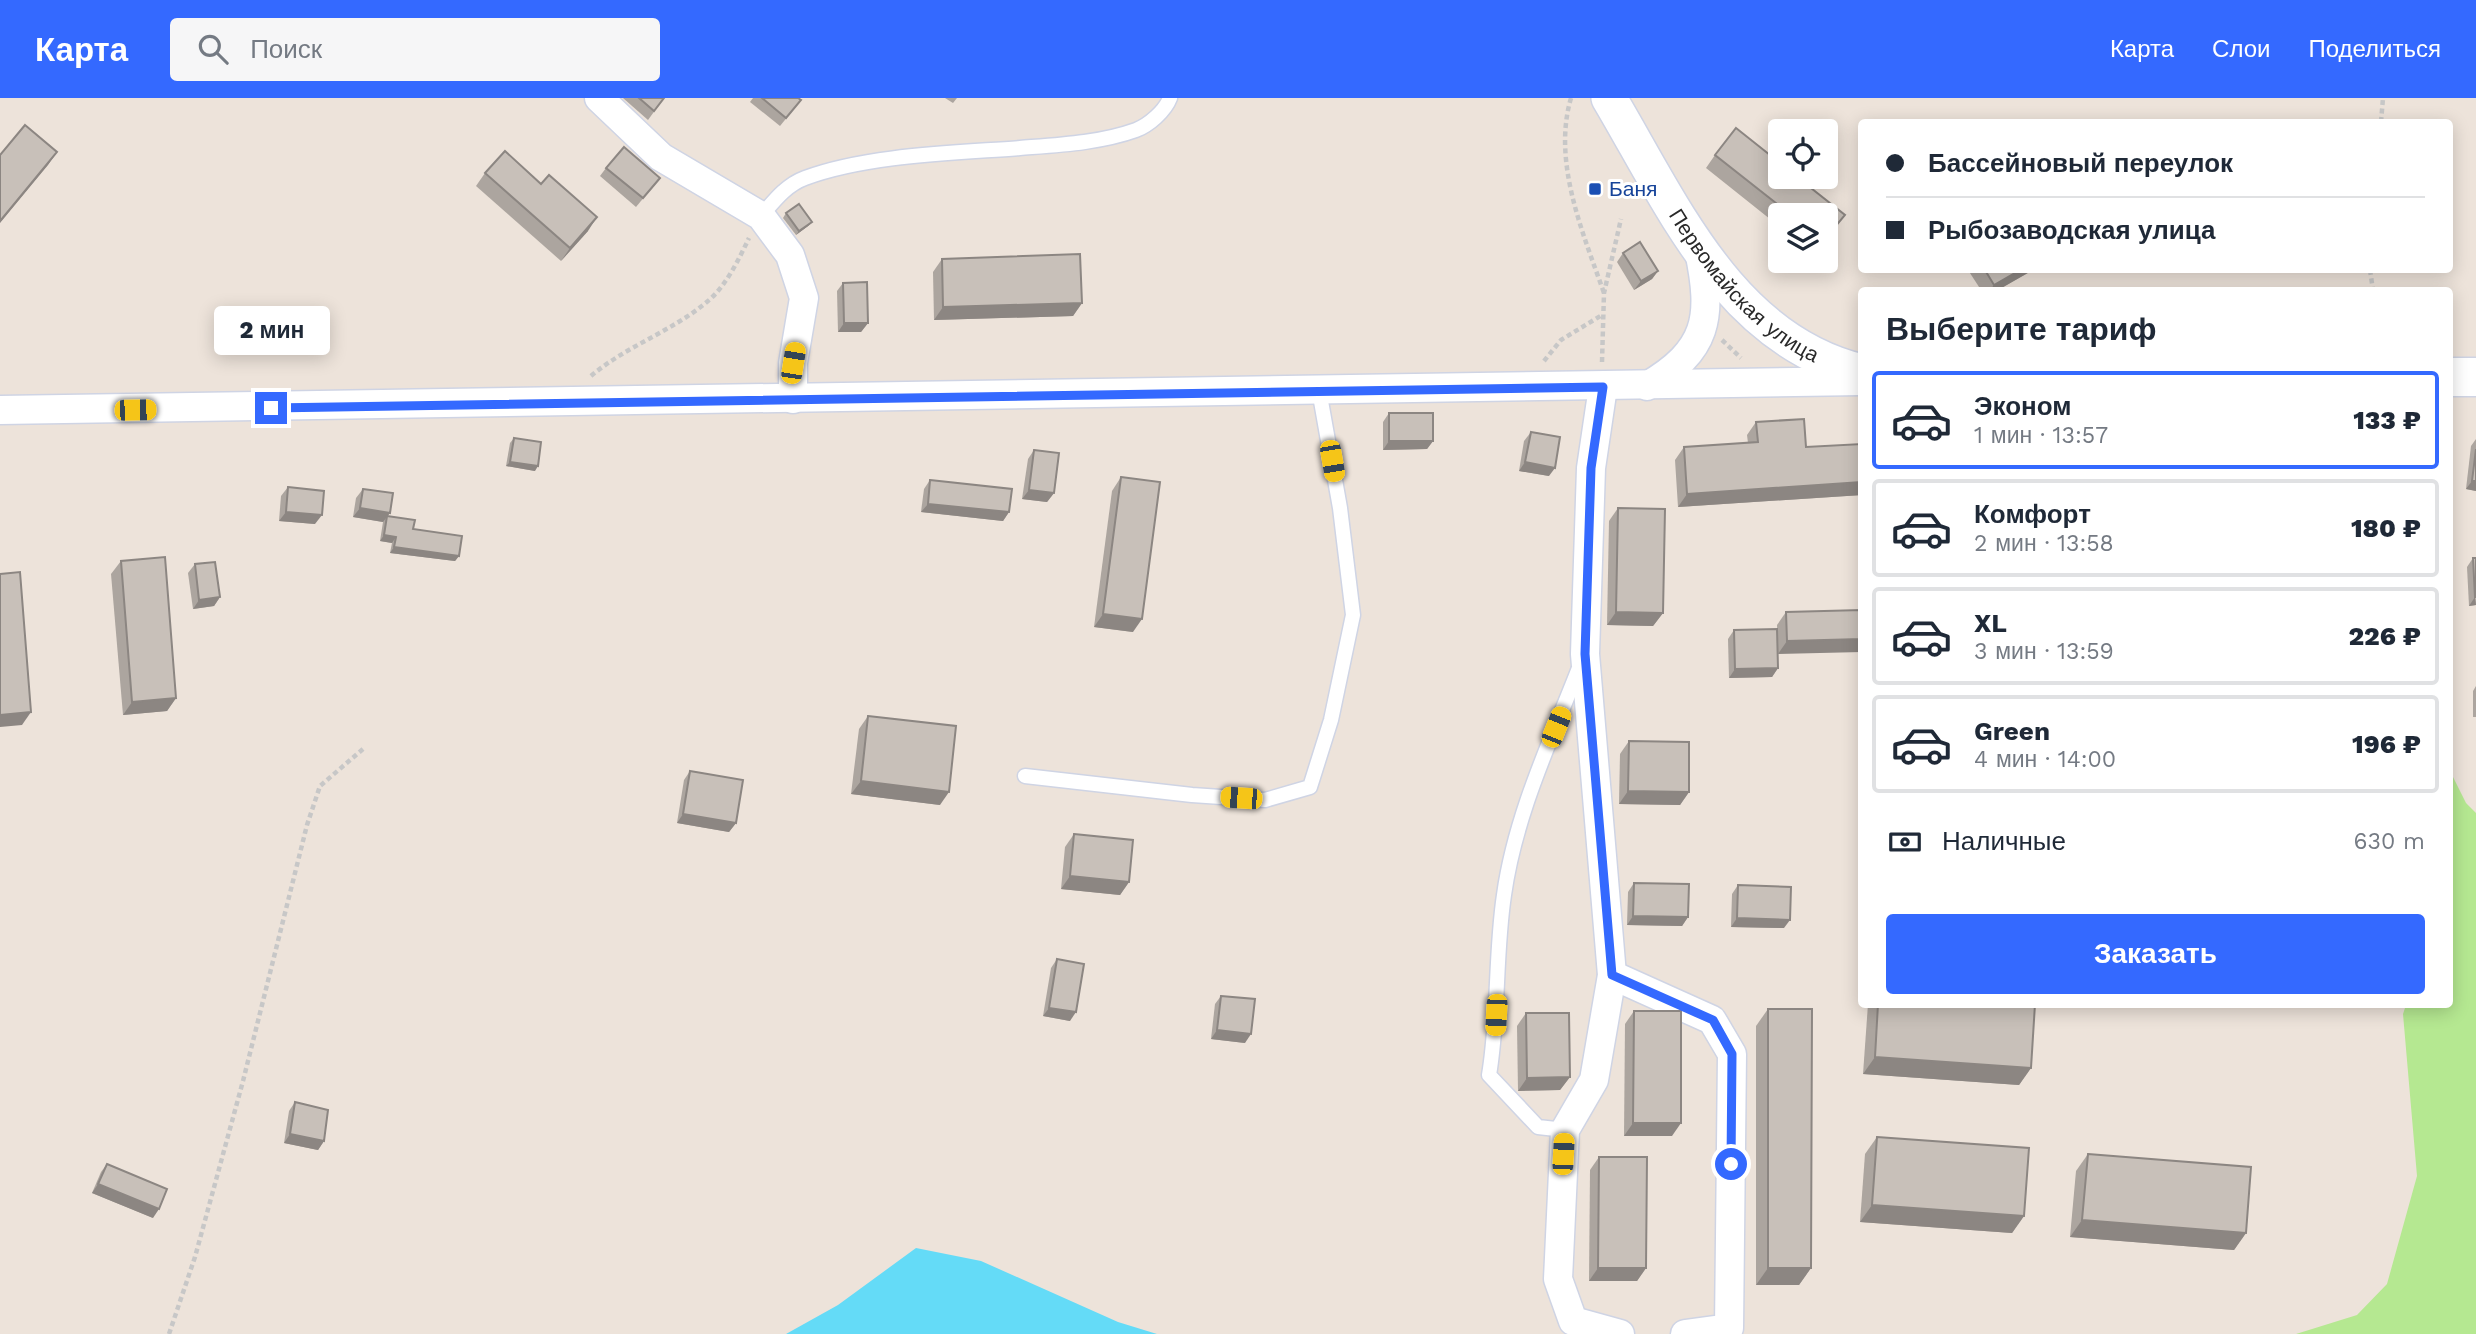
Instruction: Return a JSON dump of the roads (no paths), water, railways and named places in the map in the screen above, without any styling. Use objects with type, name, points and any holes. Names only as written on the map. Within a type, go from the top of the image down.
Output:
[{"type":"main road","points":[[2453,377],[2476,377]]},
{"type":"street","points":[[600,98],[661,157],[761,216],[790,255],[804,298],[793,363],[793,399]]},
{"type":"street","name":"Первомайская улица","points":[[1609,98],[1699,251],[1732,293],[1805,352],[1858,371]]},
{"type":"street","points":[[1647,386],[1674,370],[1692,352],[1703,321],[1707,288],[1699,251]]},
{"type":"street","points":[[0,410],[572,404],[1858,381]]},
{"type":"street","points":[[1603,387],[1591,468],[1585,654],[1612,975],[1594,1080],[1565,1130],[1558,1279],[1573,1321],[1620,1334]]},
{"type":"street","points":[[1612,975],[1713,1020],[1732,1054],[1729,1328],[1685,1334]]},
{"type":"lane","points":[[761,216],[787,187],[805,178],[855,166],[936,154],[1066,145],[1098,138],[1137,129],[1153,119],[1170,98]]},
{"type":"lane","points":[[1025,776],[1192,795],[1265,800],[1310,786],[1331,720],[1353,615],[1340,508],[1319,390]]},
{"type":"lane","points":[[1565,1130],[1538,1127],[1489,1075],[1495,1036],[1504,895],[1518,823],[1585,654]]},
{"type":"water","points":[[916,1248],[981,1261],[1118,1322],[1157,1334],[786,1334],[838,1305]]},
{"type":"place","name":"Баня","points":[[1595,189]]}]
